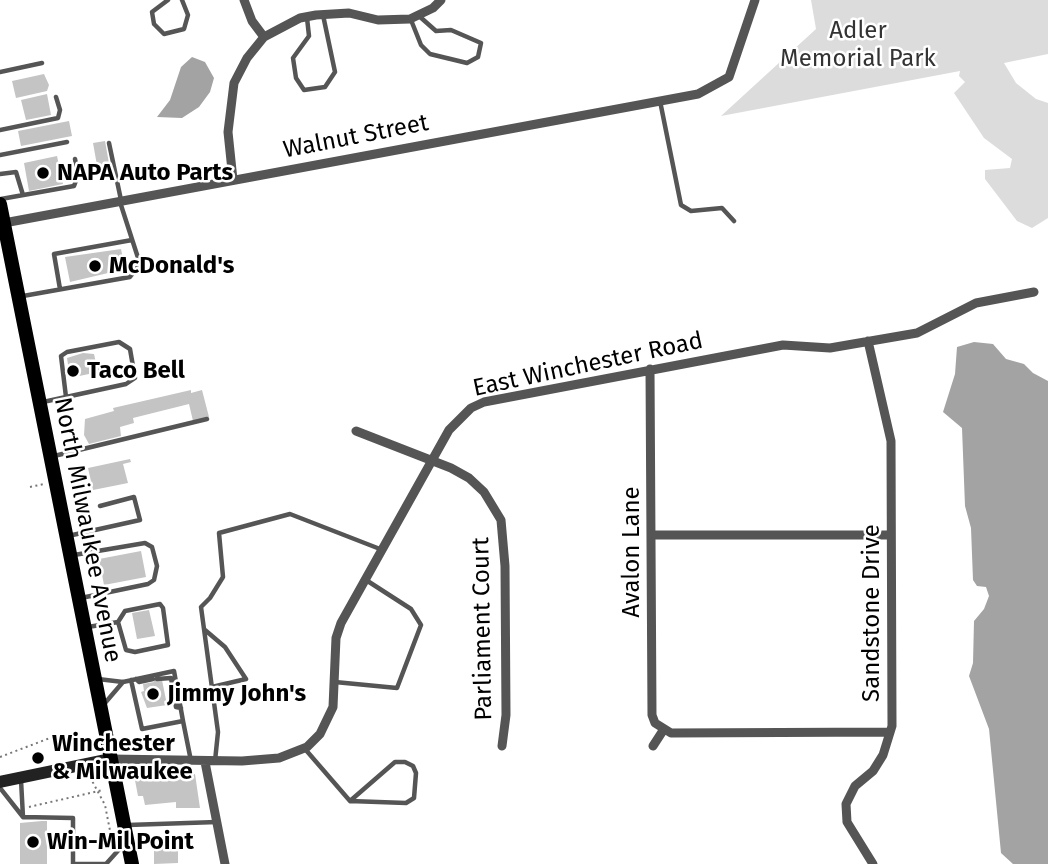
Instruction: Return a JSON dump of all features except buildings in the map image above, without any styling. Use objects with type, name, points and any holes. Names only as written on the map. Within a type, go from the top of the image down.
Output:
[{"type":"main road","name":"North Milwaukee Avenue","points":[[0,201],[132,864]]},
{"type":"main road","points":[[0,785],[110,759]]},
{"type":"street","points":[[244,0],[252,21],[264,37]]},
{"type":"street","points":[[233,180],[228,132],[234,83],[247,58],[264,37],[307,17],[323,14],[349,13],[378,20],[415,17],[441,0]]},
{"type":"street","name":"Walnut Street","points":[[4,223],[660,100],[714,87],[729,77],[736,63],[755,0]]},
{"type":"street","name":"East Winchester Road","points":[[110,759],[210,762],[279,758],[304,748],[328,722],[333,707],[336,638],[449,430],[471,408],[650,369],[783,345],[830,348],[917,333],[976,303],[1034,292]]},
{"type":"street","name":"Sandstone Drive","points":[[868,341],[891,441],[890,732],[873,771],[855,786],[846,804],[847,822],[873,864]]},
{"type":"street","name":"Avalon Lane","points":[[650,369],[652,715],[664,729]]},
{"type":"street","name":"Parliament Court","points":[[356,431],[469,478],[484,492],[501,520],[505,566],[506,715],[502,746]]},
{"type":"street","points":[[652,536],[891,535]]},
{"type":"street","points":[[653,746],[664,729],[671,733],[890,732]]},
{"type":"street","points":[[210,762],[225,864]]},
{"type":"lane","points":[[167,0],[152,12],[155,24],[164,34],[184,29],[188,15],[182,0]]},
{"type":"lane","points":[[307,17],[309,36],[293,58],[296,78],[304,90],[325,87],[335,72],[323,14]]},
{"type":"lane","points":[[415,17],[436,31],[452,30],[481,43],[478,57],[467,63],[430,54],[421,45],[415,17]]},
{"type":"lane","points":[[0,72],[42,62]]},
{"type":"lane","points":[[0,130],[58,118],[60,110],[56,97]]},
{"type":"lane","points":[[660,100],[681,205],[691,211],[722,208],[734,221]]},
{"type":"lane","points":[[0,155],[67,142]]},
{"type":"lane","points":[[18,296],[130,277],[140,264],[121,201],[109,143]]},
{"type":"lane","points":[[0,201],[74,186],[78,175],[75,159]]},
{"type":"lane","points":[[0,174],[16,172],[23,195]]},
{"type":"lane","points":[[60,289],[54,254],[132,240]]},
{"type":"lane","points":[[39,403],[126,384],[135,378],[130,349],[119,342],[61,356],[66,397]]},
{"type":"lane","points":[[50,457],[207,419]]},
{"type":"lane","points":[[66,537],[140,520],[134,498],[100,506]]},
{"type":"lane","points":[[210,762],[218,732],[201,607],[223,577],[219,533],[290,514],[382,550]]},
{"type":"lane","points":[[69,556],[137,542],[152,547],[155,557],[157,573],[148,584],[78,598]]},
{"type":"lane","points":[[335,682],[397,688],[421,625],[411,609],[366,579]]},
{"type":"lane","points":[[84,627],[118,622],[125,611],[155,604],[163,608],[169,639],[164,648],[135,652],[126,650],[118,622]]},
{"type":"lane","points":[[204,629],[225,647],[246,679],[212,687]]},
{"type":"lane","points":[[93,678],[124,682],[174,671],[191,762]]},
{"type":"lane","points":[[133,680],[139,682],[171,678],[176,707],[181,708]]},
{"type":"lane","points":[[133,680],[142,729],[183,721]]},
{"type":"lane","points":[[99,709],[124,682]]},
{"type":"lane","points":[[304,748],[350,801],[406,803],[414,798],[416,773],[413,766],[405,762],[395,762],[350,801]]},
{"type":"lane","points":[[21,779],[23,817]]},
{"type":"lane","points":[[0,785],[23,817]]},
{"type":"lane","points":[[23,817],[73,818],[73,863],[106,864],[127,841]]},
{"type":"lane","points":[[124,825],[217,822]]},
{"type":"path","points":[[30,487],[55,481]]},
{"type":"path","points":[[0,757],[50,738],[82,737]]},
{"type":"path","points":[[90,777],[104,805],[115,857]]},
{"type":"path","points":[[23,807],[50,805],[55,799],[103,790]]},
{"type":"green space","name":"Adler Memorial Park","points":[[811,0],[1048,0],[1048,54],[1004,63],[1016,83],[1036,99],[1048,103],[1048,218],[1032,228],[1017,221],[985,179],[985,170],[1010,168],[1012,159],[984,138],[954,93],[965,82],[959,76],[960,71],[721,116],[816,29]]},
{"type":"shaded area","points":[[192,57],[205,62],[214,78],[210,92],[199,107],[182,118],[157,117],[170,100],[181,67]]},
{"type":"shaded area","points":[[974,342],[993,344],[1006,359],[1024,364],[1033,373],[1048,381],[1048,864],[1013,864],[1001,853],[989,729],[969,676],[973,663],[974,621],[984,609],[989,596],[986,587],[977,586],[973,580],[971,528],[965,506],[962,428],[943,412],[955,374],[957,347]]},
{"type":"place","name":"NAPA Auto Parts","points":[[43,173]]},
{"type":"place","name":"McDonald's","points":[[95,266]]},
{"type":"place","name":"Taco Bell","points":[[73,371]]},
{"type":"place","name":"Jimmy John's","points":[[153,694]]},
{"type":"place","name":"Winchester & Milwaukee","points":[[38,758]]},
{"type":"place","name":"Win-Mil Point","points":[[33,842]]}]
